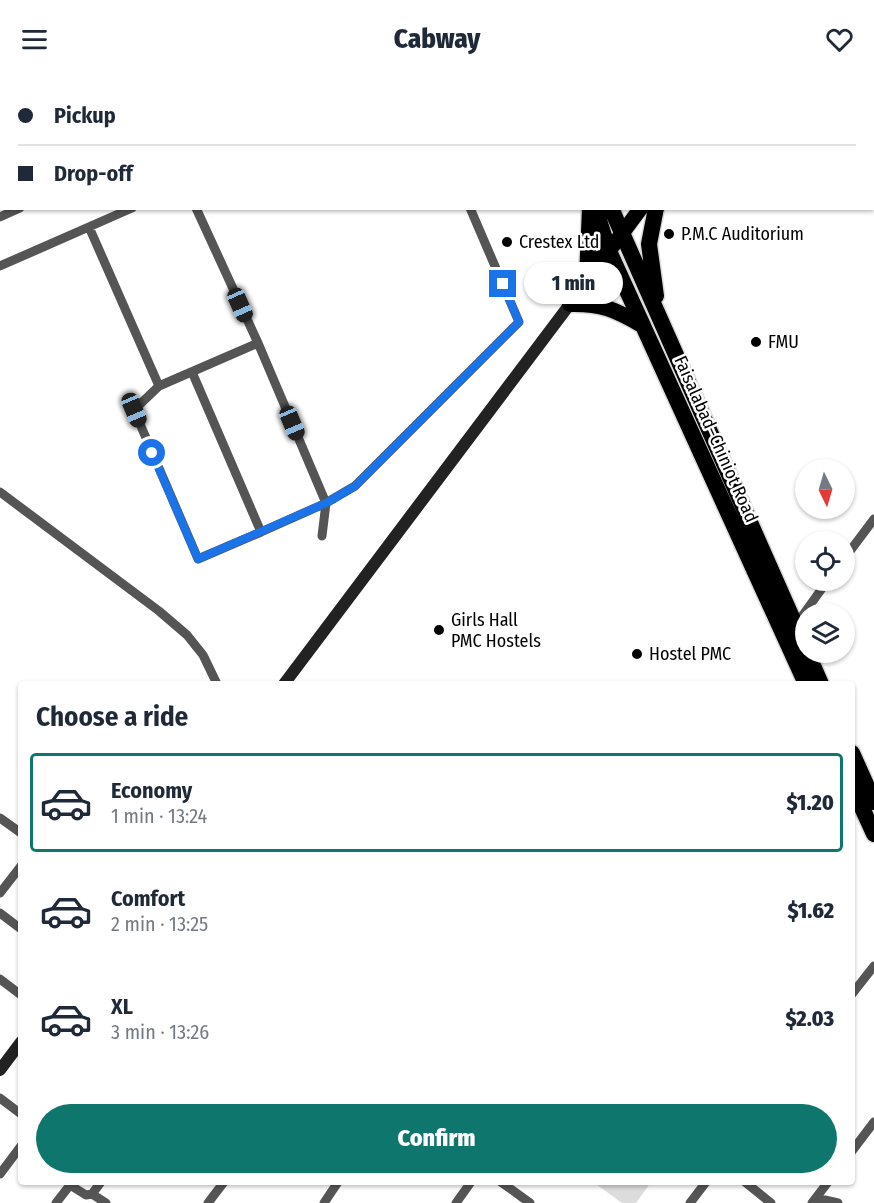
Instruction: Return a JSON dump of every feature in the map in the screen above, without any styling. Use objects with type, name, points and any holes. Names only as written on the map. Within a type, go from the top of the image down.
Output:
[{"type":"highway","points":[[587,276],[590,210]]},
{"type":"highway","name":"Faisalabad–Chiniot Road","points":[[595,210],[605,249],[805,681]]},
{"type":"highway","name":"Faisalabad–Chiniot Road","points":[[613,210],[795,626]]},
{"type":"highway","points":[[656,210],[649,244],[658,316]]},
{"type":"highway","points":[[570,304],[592,303],[616,310],[642,325]]},
{"type":"highway","name":"Faisalabad–Chiniot Road","points":[[811,663],[820,681]]},
{"type":"highway","points":[[855,760],[874,802]]},
{"type":"highway","points":[[855,793],[874,834]]},
{"type":"main road","points":[[605,249],[613,210]]},
{"type":"main road","points":[[605,249],[622,234],[640,210]]},
{"type":"street","points":[[0,217],[16,210]]},
{"type":"street","points":[[0,266],[128,210]]},
{"type":"street","points":[[197,210],[258,344],[326,503],[322,536]]},
{"type":"street","points":[[258,344],[159,386],[134,410],[198,559],[326,503],[355,486],[519,322],[471,210]]},
{"type":"street","points":[[89,228],[159,386]]},
{"type":"street","points":[[286,681],[570,304],[605,249]]},
{"type":"street","points":[[192,372],[261,532]]},
{"type":"street","points":[[0,492],[159,611],[187,635],[203,654],[216,681]]},
{"type":"street","points":[[855,544],[874,519]]},
{"type":"street","points":[[0,818],[18,831]]},
{"type":"street","points":[[0,893],[18,870]]},
{"type":"street","points":[[0,913],[18,927]]},
{"type":"street","points":[[855,990],[874,966]]},
{"type":"street","points":[[0,979],[18,993]]},
{"type":"street","points":[[0,1070],[18,1046]]},
{"type":"street","points":[[0,1098],[18,1112]]},
{"type":"street","points":[[855,1147],[874,1122]]},
{"type":"street","points":[[0,1174],[18,1150]]},
{"type":"street","points":[[56,1203],[70,1185],[106,1203]]},
{"type":"street","points":[[92,1194],[99,1185]]},
{"type":"street","points":[[208,1203],[222,1185]]},
{"type":"street","points":[[324,1203],[336,1185]]},
{"type":"street","points":[[456,1203],[469,1185]]},
{"type":"street","points":[[505,1185],[530,1203]]},
{"type":"street","points":[[690,1203],[704,1185]]},
{"type":"street","points":[[749,1185],[771,1203]]},
{"type":"street","points":[[814,1200],[826,1185]]},
{"type":"street","points":[[814,1200],[838,1203]]},
{"type":"shaded area","points":[[597,1185],[649,1185],[636,1203],[622,1203]]},
{"type":"place","name":"P.M.C Auditorium","points":[[669,234]]},
{"type":"place","name":"Crestex Ltd","points":[[507,242]]},
{"type":"place","name":"FMU","points":[[756,342]]},
{"type":"place","name":"Girls Hall PMC Hostels","points":[[439,630]]},
{"type":"place","name":"Hostel PMC","points":[[637,654]]},
{"type":"route","points":[[152,453],[198,559],[326,503],[355,486],[519,322],[503,284]]}]
